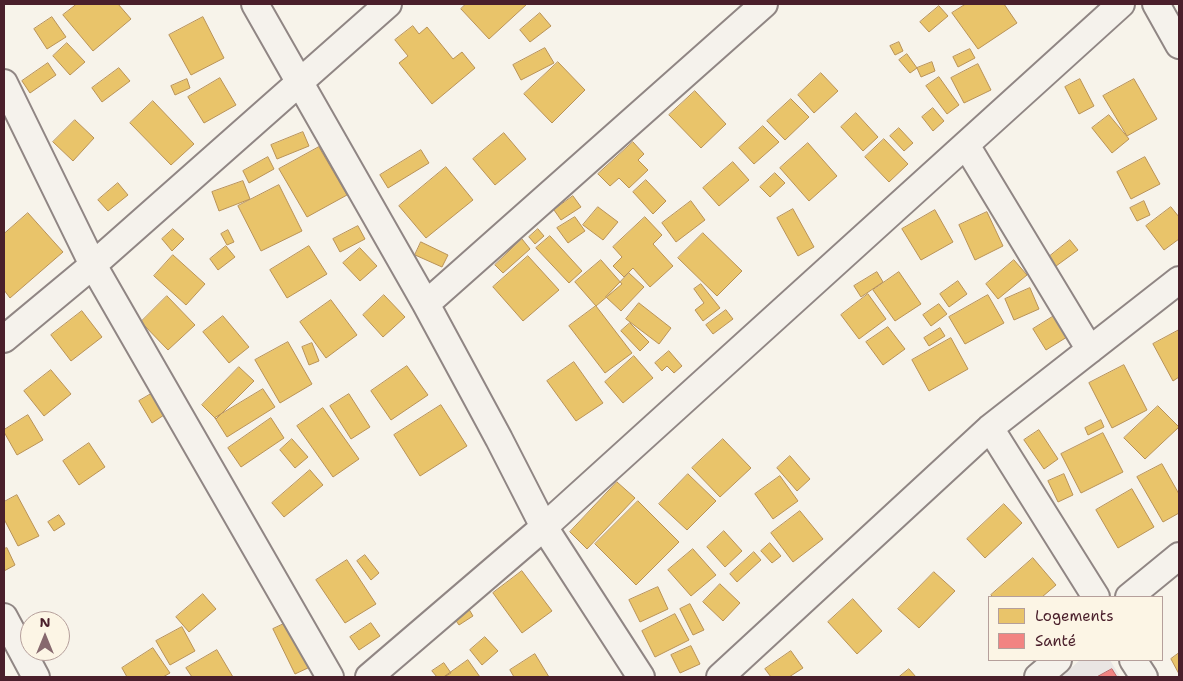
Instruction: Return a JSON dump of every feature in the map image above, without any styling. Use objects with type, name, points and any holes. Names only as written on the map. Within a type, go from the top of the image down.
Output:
[{"type":"street","points":[[255,4],[426,304],[544,527],[641,677]]},
{"type":"street","points":[[4,339],[93,265],[388,4]]},
{"type":"street","points":[[426,304],[764,4]]},
{"type":"street","points":[[369,677],[544,527],[1121,4]]},
{"type":"street","points":[[1156,4],[1179,46]]},
{"type":"street","points":[[4,83],[93,265],[330,677]]},
{"type":"street","points":[[966,145],[1090,350]]},
{"type":"street","points":[[720,677],[990,428],[1179,280]]},
{"type":"street","points":[[990,428],[1095,596]]},
{"type":"street","points":[[1130,596],[1179,556]]},
{"type":"street","points":[[4,617],[36,677]]},
{"type":"street","points":[[1038,677],[1057,661]]},
{"type":"street","points":[[1134,661],[1144,677]]},
{"type":"shaded area","points":[[1079,661],[1111,661],[1120,677],[1061,677]]},
{"type":"building: Logements","points":[[77,4],[118,4],[131,19],[93,51],[63,15]]},
{"type":"building: Logements","points":[[466,4],[527,4],[489,39],[461,9]]},
{"type":"building: Logements","points":[[966,4],[1004,4],[1017,23],[978,49],[952,13]]},
{"type":"building: Logements","points":[[939,6],[948,16],[929,32],[920,22]]},
{"type":"building: Logements","points":[[540,13],[551,26],[530,42],[520,30]]},
{"type":"building: Logements","points":[[52,17],[66,37],[47,49],[34,29]]},
{"type":"building: Logements","points":[[203,17],[224,58],[191,75],[169,35]]},
{"type":"building: Logements","points":[[413,26],[419,34],[427,27],[453,59],[462,52],[475,68],[432,104],[399,63],[408,56],[395,40]]},
{"type":"building: Logements","points":[[899,42],[903,51],[895,55],[890,46]]},
{"type":"building: Logements","points":[[67,43],[85,62],[70,75],[53,56]]},
{"type":"building: Logements","points":[[545,48],[554,63],[521,80],[513,65]]},
{"type":"building: Logements","points":[[970,49],[975,58],[958,67],[953,57]]},
{"type":"building: Logements","points":[[907,54],[917,68],[910,73],[899,60]]},
{"type":"building: Logements","points":[[558,62],[585,90],[552,123],[524,94]]},
{"type":"building: Logements","points":[[932,62],[935,71],[921,77],[917,68]]},
{"type":"building: Logements","points":[[48,63],[56,75],[30,93],[22,81]]},
{"type":"building: Logements","points":[[978,64],[991,90],[964,103],[951,78]]},
{"type":"building: Logements","points":[[119,68],[130,81],[102,102],[92,88]]},
{"type":"building: Logements","points":[[821,73],[838,91],[814,113],[798,95]]},
{"type":"building: Logements","points":[[939,77],[959,105],[947,114],[926,86]]},
{"type":"building: Logements","points":[[220,78],[236,105],[204,123],[188,97]]},
{"type":"building: Logements","points":[[187,79],[190,88],[175,95],[171,86]]},
{"type":"building: Logements","points":[[1080,79],[1094,106],[1079,114],[1065,87]]},
{"type":"building: Logements","points":[[1134,79],[1157,119],[1127,136],[1103,96]]},
{"type":"building: Logements","points":[[695,91],[726,124],[701,148],[669,115]]},
{"type":"building: Logements","points":[[791,99],[809,117],[785,140],[767,121]]},
{"type":"building: Logements","points":[[153,101],[194,144],[171,165],[130,123]]},
{"type":"building: Logements","points":[[933,108],[944,121],[933,131],[922,117]]},
{"type":"building: Logements","points":[[856,113],[878,137],[863,151],[841,127]]},
{"type":"building: Logements","points":[[1109,115],[1129,139],[1112,153],[1092,128]]},
{"type":"building: Logements","points":[[75,120],[94,138],[73,161],[53,142]]},
{"type":"building: Logements","points":[[763,126],[779,142],[754,164],[739,148]]},
{"type":"building: Logements","points":[[899,128],[913,143],[904,151],[890,136]]},
{"type":"building: Logements","points":[[303,132],[309,146],[277,159],[271,145]]},
{"type":"building: Logements","points":[[504,133],[526,159],[495,185],[473,159]]},
{"type":"building: Logements","points":[[884,139],[908,164],[889,182],[865,157]]},
{"type":"building: Logements","points":[[633,142],[644,154],[638,160],[648,170],[629,188],[619,178],[610,186],[598,174]]},
{"type":"building: Logements","points":[[808,143],[837,176],[809,201],[780,168]]},
{"type":"building: Logements","points":[[319,147],[347,195],[307,217],[279,169]]},
{"type":"building: Logements","points":[[421,150],[429,163],[388,188],[380,175]]},
{"type":"building: Logements","points":[[268,157],[274,169],[249,183],[243,171]]},
{"type":"building: Logements","points":[[1145,157],[1160,184],[1131,199],[1117,172]]},
{"type":"building: Logements","points":[[733,162],[749,180],[719,206],[703,188]]},
{"type":"building: Logements","points":[[446,167],[473,200],[426,238],[399,206]]},
{"type":"building: Logements","points":[[775,173],[785,183],[770,197],[760,187]]},
{"type":"building: Logements","points":[[646,180],[666,201],[653,214],[633,192]]},
{"type":"building: Logements","points":[[243,181],[250,199],[219,211],[212,192]]},
{"type":"building: Logements","points":[[118,183],[128,195],[108,211],[98,200]]},
{"type":"building: Logements","points":[[279,185],[302,231],[261,251],[238,206]]},
{"type":"building: Logements","points":[[573,196],[581,207],[561,220],[554,210]]},
{"type":"building: Logements","points":[[691,201],[705,220],[676,242],[662,223]]},
{"type":"building: Logements","points":[[1144,201],[1150,215],[1137,221],[1130,208]]},
{"type":"building: Logements","points":[[598,207],[618,222],[603,240],[583,225]]},
{"type":"building: Logements","points":[[1171,207],[1179,217],[1179,239],[1164,250],[1146,226]]},
{"type":"building: Logements","points":[[793,209],[814,247],[798,256],[777,218]]},
{"type":"building: Logements","points":[[935,210],[953,242],[921,260],[902,229]]},
{"type":"building: Logements","points":[[987,212],[1003,246],[975,260],[959,225]]},
{"type":"building: Logements","points":[[28,213],[63,252],[10,298],[4,290],[4,234]]},
{"type":"building: Logements","points":[[575,217],[585,231],[568,243],[557,228]]},
{"type":"building: Logements","points":[[645,217],[662,235],[653,244],[673,266],[650,287],[633,268],[624,277],[613,266],[622,257],[613,247]]},
{"type":"building: Logements","points":[[358,226],[365,239],[340,252],[333,239]]},
{"type":"building: Logements","points":[[173,229],[184,239],[172,251],[162,239]]},
{"type":"building: Logements","points":[[538,229],[544,236],[535,244],[529,237]]},
{"type":"building: Logements","points":[[228,230],[234,242],[227,245],[221,234]]},
{"type":"building: Logements","points":[[703,233],[742,271],[717,296],[678,258]]},
{"type":"building: Logements","points":[[550,236],[582,271],[569,283],[536,248]]},
{"type":"building: Logements","points":[[522,239],[530,249],[503,273],[495,265]]},
{"type":"building: Logements","points":[[1070,240],[1078,250],[1052,269],[1045,260]]},
{"type":"building: Logements","points":[[421,242],[448,255],[442,267],[415,255]]},
{"type":"building: Logements","points":[[226,246],[235,257],[218,270],[210,259]]},
{"type":"building: Logements","points":[[309,246],[327,274],[287,298],[270,270]]},
{"type":"building: Logements","points":[[360,248],[377,266],[360,281],[343,263]]},
{"type":"building: Logements","points":[[173,255],[205,284],[186,305],[154,276]]},
{"type":"building: Logements","points":[[528,256],[559,290],[523,321],[493,287]]},
{"type":"building: Logements","points":[[601,260],[622,284],[596,306],[575,282]]},
{"type":"building: Logements","points":[[1014,260],[1027,275],[998,299],[986,284]]},
{"type":"building: Logements","points":[[877,272],[883,282],[861,297],[854,286]]},
{"type":"building: Logements","points":[[899,272],[921,304],[895,321],[873,290]]},
{"type":"building: Logements","points":[[629,273],[644,287],[621,311],[606,297]]},
{"type":"building: Logements","points":[[958,281],[967,294],[949,307],[940,294]]},
{"type":"building: Logements","points":[[701,284],[720,308],[703,321],[695,310],[704,303],[694,289]]},
{"type":"building: Logements","points":[[1030,288],[1039,309],[1014,320],[1005,299]]},
{"type":"building: Logements","points":[[868,294],[886,319],[859,339],[841,315]]},
{"type":"building: Logements","points":[[384,295],[405,317],[383,337],[363,315]]},
{"type":"building: Logements","points":[[988,295],[1004,323],[965,344],[949,317]]},
{"type":"building: Logements","points":[[167,296],[195,325],[168,350],[141,322]]},
{"type":"building: Logements","points":[[331,300],[357,335],[326,358],[300,322]]},
{"type":"building: Logements","points":[[639,303],[671,328],[659,344],[626,319]]},
{"type":"building: Logements","points":[[939,304],[947,314],[931,326],[923,315]]},
{"type":"building: Logements","points":[[596,306],[632,353],[605,373],[569,326]]},
{"type":"building: Logements","points":[[726,310],[733,319],[713,334],[706,325]]},
{"type":"building: Logements","points":[[82,311],[102,337],[71,361],[51,335]]},
{"type":"building: Logements","points":[[223,316],[249,347],[229,363],[203,332]]},
{"type":"building: Logements","points":[[1054,316],[1067,337],[1046,350],[1033,329]]},
{"type":"building: Logements","points":[[630,323],[649,342],[640,351],[621,331]]},
{"type":"building: Logements","points":[[888,327],[905,349],[883,365],[866,342]]},
{"type":"building: Logements","points":[[940,328],[945,336],[929,346],[924,338]]},
{"type":"building: Logements","points":[[1179,330],[1179,377],[1173,381],[1153,344]]},
{"type":"building: Logements","points":[[951,338],[968,369],[929,391],[912,360]]},
{"type":"building: Logements","points":[[288,342],[312,384],[280,403],[255,360]]},
{"type":"building: Logements","points":[[312,343],[319,361],[309,365],[302,347]]},
{"type":"building: Logements","points":[[669,351],[682,366],[674,373],[667,366],[662,371],[655,363]]},
{"type":"building: Logements","points":[[634,356],[653,378],[623,403],[605,382]]},
{"type":"building: Logements","points":[[574,362],[603,403],[576,421],[547,381]]},
{"type":"building: Logements","points":[[1124,365],[1147,410],[1112,428],[1089,383]]},
{"type":"building: Logements","points":[[407,366],[428,395],[391,420],[371,391]]},
{"type":"building: Logements","points":[[239,367],[254,381],[216,419],[202,405]]},
{"type":"building: Logements","points":[[51,370],[71,394],[44,416],[24,391]]},
{"type":"building: Logements","points":[[263,389],[275,407],[227,437],[215,418]]},
{"type":"building: Logements","points":[[151,394],[164,415],[152,423],[139,401]]},
{"type":"building: Logements","points":[[349,394],[370,427],[351,439],[330,406]]},
{"type":"building: Logements","points":[[441,405],[467,446],[420,476],[394,435]]},
{"type":"building: Logements","points":[[1158,406],[1179,427],[1145,459],[1124,438]]},
{"type":"building: Logements","points":[[323,408],[359,459],[333,477],[297,426]]},
{"type":"building: Logements","points":[[28,415],[43,440],[17,455],[4,430]]},
{"type":"building: Logements","points":[[271,418],[284,438],[241,467],[228,448]]},
{"type":"building: Logements","points":[[1101,420],[1104,427],[1088,435],[1085,428]]},
{"type":"building: Logements","points":[[1039,430],[1058,459],[1044,469],[1024,440]]},
{"type":"building: Logements","points":[[1103,433],[1123,472],[1081,493],[1061,454]]},
{"type":"building: Logements","points":[[292,439],[308,457],[295,468],[280,450]]},
{"type":"building: Logements","points":[[723,439],[751,468],[720,497],[692,468]]},
{"type":"building: Logements","points":[[89,443],[105,467],[79,485],[63,461]]},
{"type":"building: Logements","points":[[790,456],[810,479],[797,491],[777,468]]},
{"type":"building: Logements","points":[[1162,464],[1179,494],[1179,513],[1163,522],[1137,477]]},
{"type":"building: Logements","points":[[310,470],[323,485],[284,517],[272,503]]},
{"type":"building: Logements","points":[[688,474],[716,501],[687,530],[659,504]]},
{"type":"building: Logements","points":[[1064,474],[1073,495],[1058,502],[1048,481]]},
{"type":"building: Logements","points":[[780,476],[798,501],[773,519],[755,494]]},
{"type":"building: Logements","points":[[617,482],[635,498],[587,549],[570,532]]},
{"type":"building: Logements","points":[[1132,489],[1154,527],[1118,548],[1096,510]]},
{"type":"building: Logements","points":[[17,495],[39,536],[18,546],[4,519],[4,502]]},
{"type":"building: Logements","points":[[638,501],[679,542],[636,585],[595,544]]},
{"type":"building: Logements","points":[[1004,504],[1022,523],[985,558],[967,539]]},
{"type":"building: Logements","points":[[800,511],[823,539],[793,562],[771,533]]},
{"type":"building: Logements","points":[[59,515],[65,524],[54,531],[48,522]]},
{"type":"building: Logements","points":[[724,531],[742,551],[725,567],[707,547]]},
{"type":"building: Logements","points":[[770,543],[781,556],[772,563],[761,551]]},
{"type":"building: Logements","points":[[7,548],[15,565],[4,571],[4,549]]},
{"type":"building: Logements","points":[[693,549],[716,575],[691,596],[668,570]]},
{"type":"building: Logements","points":[[754,552],[761,560],[737,582],[730,574]]},
{"type":"building: Logements","points":[[365,555],[379,573],[371,580],[357,561]]},
{"type":"building: Logements","points":[[1033,558],[1056,585],[1043,596],[991,595]]},
{"type":"building: Logements","points":[[347,560],[376,604],[345,623],[316,580]]},
{"type":"building: Logements","points":[[522,571],[552,611],[522,633],[493,593]]},
{"type":"building: Logements","points":[[934,572],[955,591],[919,628],[898,609]]},
{"type":"building: Logements","points":[[720,584],[740,603],[723,621],[703,602]]},
{"type":"building: Logements","points":[[658,587],[668,609],[640,622],[629,600]]},
{"type":"building: Logements","points":[[203,594],[216,609],[189,632],[176,617]]},
{"type":"building: Logements","points":[[853,599],[882,631],[857,654],[828,622]]},
{"type":"building: Logements","points":[[690,604],[704,630],[693,635],[680,609]]},
{"type":"building: Logements","points":[[467,606],[473,616],[459,625],[452,615]]},
{"type":"building: Logements","points":[[675,614],[689,640],[655,657],[642,631]]},
{"type":"building: Logements","points":[[288,622],[310,667],[295,674],[273,629]]},
{"type":"building: Logements","points":[[371,623],[380,636],[359,650],[350,637]]},
{"type":"building: Logements","points":[[182,627],[195,651],[170,665],[156,641]]},
{"type":"building: Logements","points":[[485,637],[498,651],[482,665],[470,650]]},
{"type":"building: Logements","points":[[691,646],[700,664],[680,673],[671,655]]},
{"type":"building: Logements","points":[[153,648],[170,673],[163,677],[127,677],[122,668]]},
{"type":"building: Logements","points":[[217,650],[233,677],[192,677],[186,668]]},
{"type":"building: Logements","points":[[791,651],[803,668],[789,677],[771,677],[765,669]]},
{"type":"building: Logements","points":[[1179,653],[1179,674],[1171,659]]},
{"type":"building: Logements","points":[[535,654],[549,677],[514,677],[510,670]]},
{"type":"building: Logements","points":[[468,660],[480,677],[444,677]]},
{"type":"building: Logements","points":[[444,663],[451,673],[444,677],[437,677],[432,671]]},
{"type":"building: Logements","points":[[909,669],[916,677],[899,677]]},
{"type":"building: Santé","points":[[1112,669],[1117,677],[1097,677]]}]
